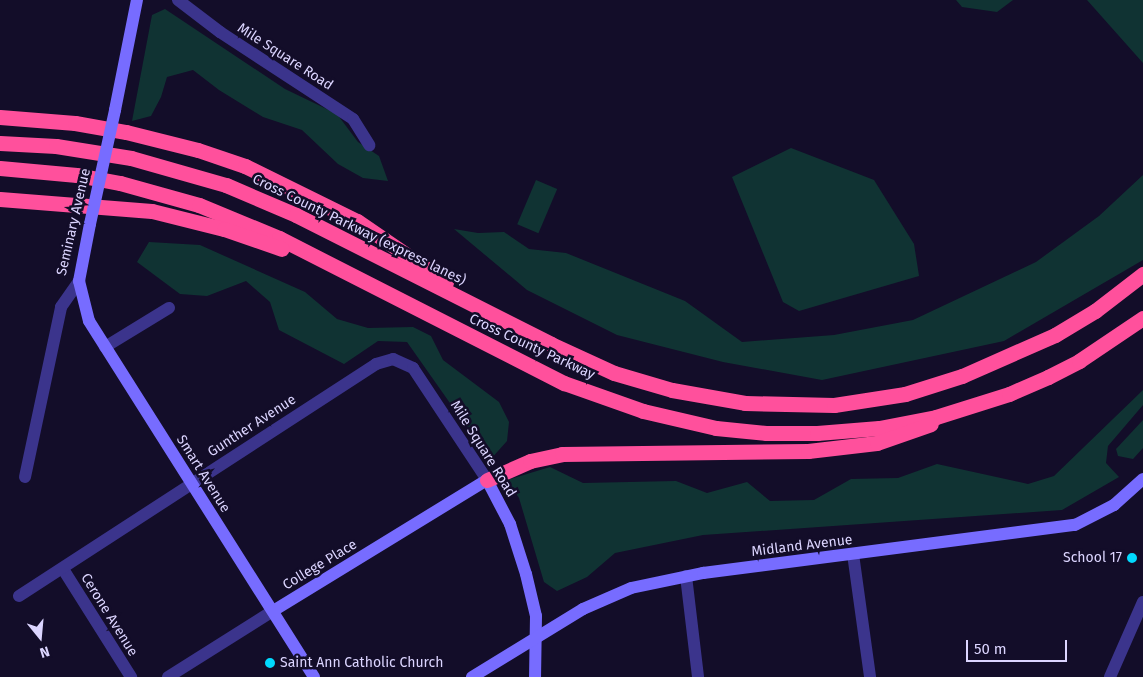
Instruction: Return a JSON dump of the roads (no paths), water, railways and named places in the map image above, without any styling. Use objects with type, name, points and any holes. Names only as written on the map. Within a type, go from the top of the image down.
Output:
[{"type":"highway","points":[[0,117],[67,122],[126,132],[198,150],[268,175],[357,221],[495,315]]},
{"type":"highway","name":"Cross County Parkway (express lanes)","points":[[0,143],[80,149],[130,158],[226,185],[296,215],[495,315]]},
{"type":"highway","points":[[0,168],[77,175],[178,198],[258,228],[341,270]]},
{"type":"highway","points":[[0,199],[128,208],[176,216],[232,231],[341,270]]},
{"type":"highway","name":"Cross County Parkway","points":[[341,270],[527,366],[601,397],[667,418],[740,431],[817,433],[879,428],[960,410],[1056,373],[1143,318]]},
{"type":"highway","name":"Cross County Parkway","points":[[495,315],[592,363],[672,390],[745,403],[834,405],[905,394],[1010,357],[1075,324],[1143,274]]},
{"type":"highway","points":[[487,480],[530,461],[562,454],[778,453],[860,446],[916,432],[960,410]]},
{"type":"street","name":"Seminary Avenue","points":[[25,477],[61,307],[78,281],[115,110],[136,0]]},
{"type":"street","name":"Mile Square Road","points":[[178,0],[220,32],[353,119],[369,145]]},
{"type":"street","name":"Smart Avenue","points":[[78,281],[89,321],[314,677]]},
{"type":"street","points":[[106,347],[170,308]]},
{"type":"street","name":"Gunther Avenue","points":[[19,596],[376,364],[393,359],[406,363]]},
{"type":"street","name":"Mile Square Road","points":[[406,363],[487,480],[510,524],[521,557],[536,616],[535,677]]},
{"type":"street","name":"Midland Avenue","points":[[472,677],[535,638],[615,593],[648,582],[1075,525],[1114,504],[1143,479]]},
{"type":"street","name":"College Place","points":[[168,677],[487,480]]},
{"type":"street","points":[[853,554],[870,677]]},
{"type":"street","name":"Cerone Avenue","points":[[63,569],[131,677]]},
{"type":"street","points":[[686,576],[698,677]]},
{"type":"street","points":[[1110,677],[1131,634],[1132,624],[1143,602]]},
{"type":"street","points":[[1102,677],[1125,630],[1132,624]]},
{"type":"place","name":"School 17","points":[[1132,558]]},
{"type":"place","name":"Saint Ann Catholic Church","points":[[270,663]]}]
